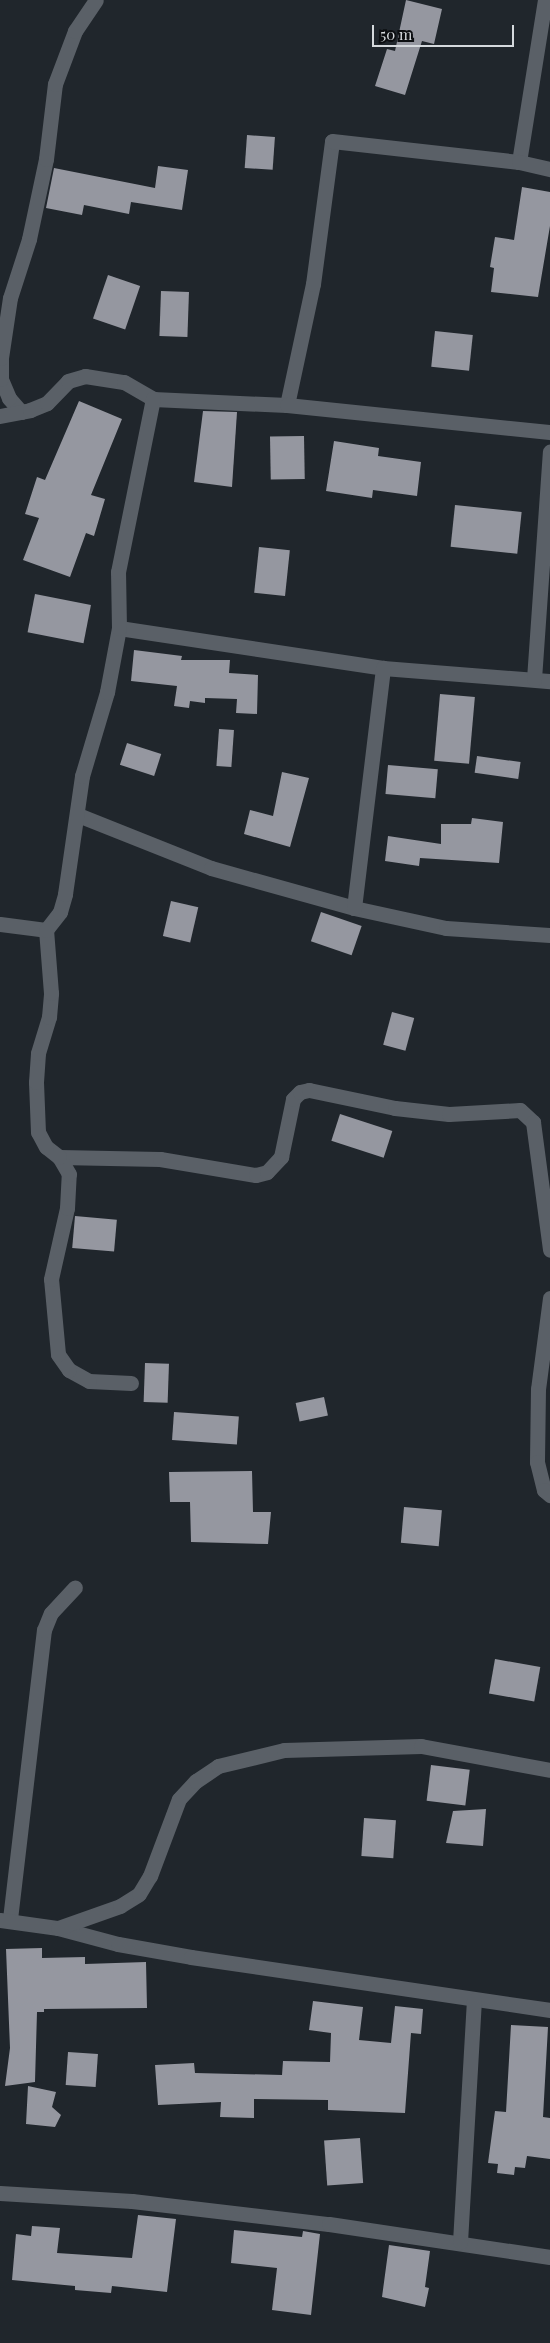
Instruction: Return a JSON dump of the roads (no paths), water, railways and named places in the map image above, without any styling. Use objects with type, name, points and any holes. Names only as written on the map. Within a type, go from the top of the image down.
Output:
[{"type":"street","points":[[21,412],[9,398],[1,380],[1,358],[10,298],[29,239],[46,160],[55,84],[75,31],[96,0]]},
{"type":"street","points":[[519,162],[546,0]]},
{"type":"street","points":[[287,405],[313,284],[332,141],[519,162],[550,169]]},
{"type":"street","points":[[0,416],[21,412],[47,403],[68,381],[76,377],[103,377],[124,382],[153,399],[287,405],[550,432]]},
{"type":"street","points":[[131,1383],[89,1381],[69,1370],[58,1354],[51,1279],[67,1208],[69,1174],[58,1157],[46,1147],[38,1132],[36,1067],[52,993],[46,930],[60,912],[78,815],[82,776],[107,692],[119,628],[118,572],[153,399]]},
{"type":"street","points":[[534,679],[550,452]]},
{"type":"street","points":[[119,628],[383,668],[550,681]]},
{"type":"street","points":[[354,908],[383,668]]},
{"type":"street","points":[[78,815],[211,868],[354,908],[446,928],[550,935]]},
{"type":"street","points":[[0,924],[46,930]]},
{"type":"street","points":[[58,1157],[160,1159],[256,1175],[267,1172],[282,1157],[293,1099],[300,1092],[309,1090],[394,1108],[449,1114],[520,1110],[533,1122],[550,1250]]},
{"type":"street","points":[[550,1298],[538,1389],[537,1462],[544,1490],[550,1495]]},
{"type":"street","points":[[75,1587],[51,1613],[44,1630],[5,1919],[58,1928],[118,1944],[191,1957],[550,2010]]},
{"type":"street","points":[[58,1928],[120,1906],[139,1894],[150,1876],[179,1800],[196,1781],[218,1766],[284,1750],[421,1746],[550,1770]]},
{"type":"street","points":[[460,2242],[474,2000]]},
{"type":"street","points":[[0,2193],[132,2200],[460,2242],[550,2257]]}]
